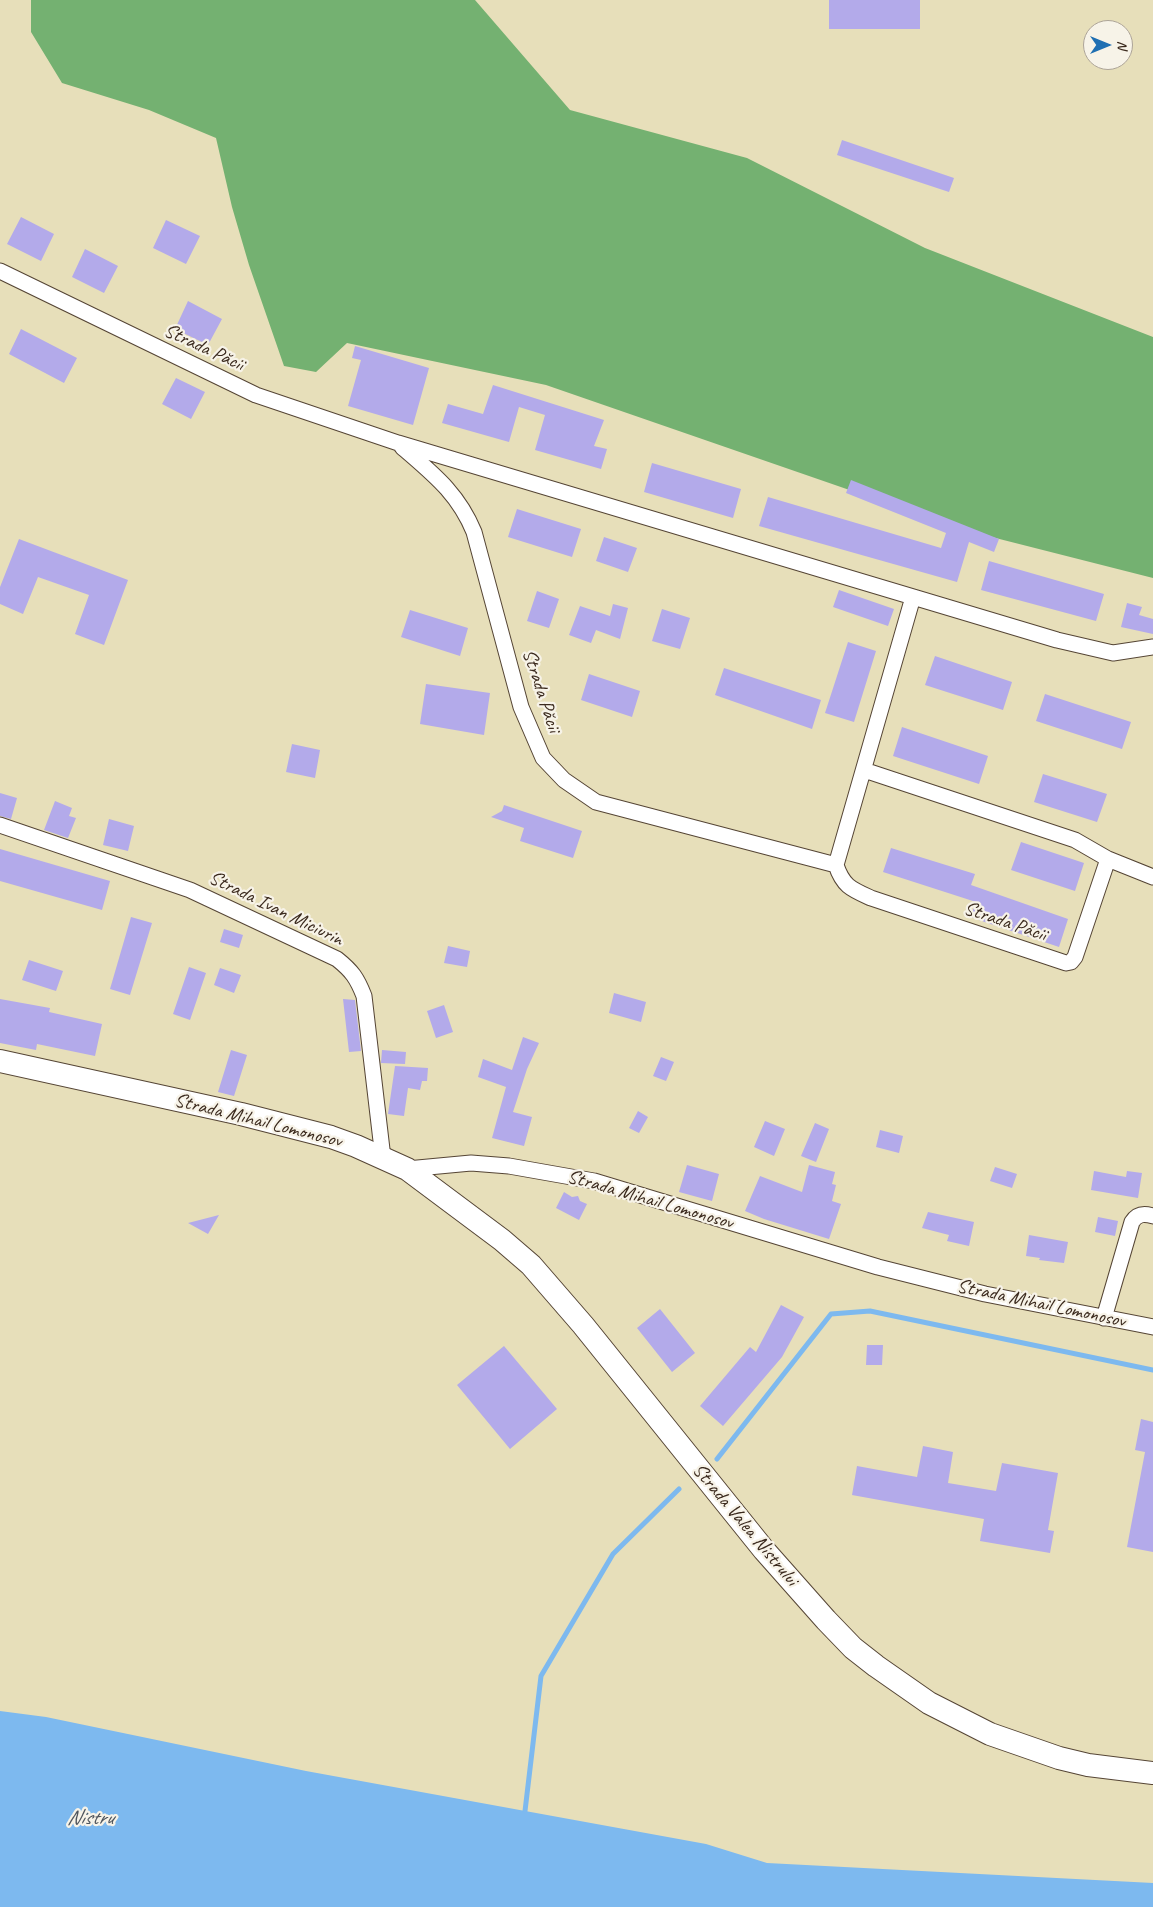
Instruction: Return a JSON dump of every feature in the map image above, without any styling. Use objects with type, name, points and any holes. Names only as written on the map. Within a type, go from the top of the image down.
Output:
[{"type":"main road","name":"Strada Mihail Lomonosov","points":[[0,1061],[241,1114],[331,1137],[407,1169]]},
{"type":"main road","name":"Strada Valea Nistrului","points":[[407,1169],[502,1240],[531,1265],[583,1325],[764,1550],[853,1648],[930,1703],[990,1734],[1059,1758],[1088,1765],[1153,1773]]},
{"type":"street","name":"Strada Păcii","points":[[0,271],[256,395],[398,443],[1057,640],[1113,653],[1153,647]]},
{"type":"street","name":"Strada Păcii","points":[[398,443],[445,485],[466,513],[474,532],[521,707],[543,758],[564,780],[596,802],[836,865],[840,877],[849,888],[871,898],[1066,963],[1072,962],[1075,957],[1108,859]]},
{"type":"street","points":[[836,865],[913,597]]},
{"type":"street","points":[[864,770],[1075,840],[1108,859],[1153,877]]},
{"type":"street","name":"Strada Ivan Miciurin","points":[[0,825],[190,890],[337,958],[350,969],[358,980],[364,996],[383,1158]]},
{"type":"street","name":"Strada Mihail Lomonosov","points":[[407,1169],[443,1164],[509,1166],[594,1181],[878,1267],[985,1294],[1153,1327]]},
{"type":"street","points":[[1104,1318],[1132,1222],[1139,1215],[1153,1216]]},
{"type":"green space","points":[[31,0],[475,0],[570,110],[747,158],[925,248],[1153,337],[1153,578],[968,531],[546,385],[347,343],[316,372],[284,366],[249,265],[232,207],[216,138],[149,110],[62,83],[31,32]]},
{"type":"water","name":"Nistru","points":[[0,1711],[46,1717],[306,1771],[706,1844],[767,1863],[1153,1883],[1153,1907],[0,1907]]},
{"type":"building","points":[[829,0],[920,0],[920,29],[829,29]]},
{"type":"building","points":[[842,140],[954,178],[949,192],[837,155]]},
{"type":"building","points":[[21,217],[54,234],[41,261],[7,244]]},
{"type":"building","points":[[166,220],[200,236],[186,264],[153,248]]},
{"type":"building","points":[[85,249],[118,266],[104,293],[72,277]]},
{"type":"building","points":[[188,301],[222,319],[208,345],[175,329]]},
{"type":"building","points":[[21,329],[77,358],[64,383],[9,354]]},
{"type":"building","points":[[355,346],[429,368],[413,425],[348,406],[361,360],[352,358]]},
{"type":"building","points":[[176,378],[205,392],[191,419],[162,404]]},
{"type":"building","points":[[493,385],[604,420],[594,446],[607,449],[601,469],[535,450],[545,415],[519,407],[509,442],[442,423],[448,404],[483,414]]},
{"type":"building","points":[[652,463],[741,489],[733,518],[644,492]]},
{"type":"building","points":[[851,480],[999,539],[994,552],[969,542],[957,582],[759,526],[768,497],[941,548],[946,533],[846,493]]},
{"type":"building","points":[[517,509],[581,529],[572,557],[508,537]]},
{"type":"building","points":[[604,537],[637,548],[628,572],[596,561]]},
{"type":"building","points":[[19,539],[128,580],[104,645],[75,634],[89,595],[38,577],[23,614],[0,604],[0,587]]},
{"type":"building","points":[[989,561],[1104,594],[1096,621],[981,590]]},
{"type":"building","points":[[839,590],[894,609],[888,626],[833,607]]},
{"type":"building","points":[[537,591],[559,599],[549,628],[527,621]]},
{"type":"building","points":[[1127,603],[1142,607],[1139,615],[1153,619],[1153,634],[1121,627]]},
{"type":"building","points":[[613,604],[628,608],[620,639],[596,630],[591,643],[569,635],[580,606],[610,616]]},
{"type":"building","points":[[662,609],[690,618],[680,649],[652,641]]},
{"type":"building","points":[[410,610],[468,628],[460,656],[401,637]]},
{"type":"building","points":[[848,642],[876,651],[854,722],[825,713]]},
{"type":"building","points":[[935,656],[1012,682],[1003,710],[925,685]]},
{"type":"building","points":[[724,668],[821,700],[812,729],[715,695]]},
{"type":"building","points":[[589,674],[640,691],[632,717],[581,700]]},
{"type":"building","points":[[426,684],[490,693],[484,735],[420,724]]},
{"type":"building","points":[[1045,694],[1131,722],[1122,749],[1036,721]]},
{"type":"building","points":[[902,727],[988,756],[979,784],[893,756]]},
{"type":"building","points":[[292,744],[320,750],[315,778],[286,772]]},
{"type":"building","points":[[1043,774],[1107,794],[1097,822],[1034,802]]},
{"type":"building","points":[[0,793],[17,798],[11,819],[0,816]]},
{"type":"building","points":[[55,801],[72,808],[69,816],[76,818],[68,838],[44,830]]},
{"type":"building","points":[[504,805],[582,831],[573,858],[520,841],[524,828],[491,817],[502,811]]},
{"type":"building","points":[[109,819],[134,826],[128,851],[103,845]]},
{"type":"building","points":[[1021,842],[1084,863],[1075,891],[1011,870]]},
{"type":"building","points":[[891,848],[975,874],[971,885],[1068,919],[1059,947],[970,917],[976,902],[883,872]]},
{"type":"building","points":[[0,849],[110,881],[102,910],[0,881]]},
{"type":"building","points":[[131,917],[152,923],[130,995],[110,989]]},
{"type":"building","points":[[224,929],[243,935],[239,948],[220,942]]},
{"type":"building","points":[[448,946],[470,951],[467,967],[444,963]]},
{"type":"building","points":[[29,960],[63,971],[56,991],[22,980]]},
{"type":"building","points":[[189,967],[206,973],[190,1020],[173,1014]]},
{"type":"building","points":[[220,968],[241,975],[234,993],[214,985]]},
{"type":"building","points":[[614,993],[646,1002],[641,1022],[609,1013]]},
{"type":"building","points":[[0,999],[50,1008],[49,1012],[102,1024],[95,1056],[37,1044],[36,1050],[0,1043]]},
{"type":"building","points":[[343,999],[355,1000],[361,1051],[349,1052]]},
{"type":"building","points":[[444,1005],[453,1032],[436,1038],[427,1011]]},
{"type":"building","points":[[523,1037],[539,1043],[527,1069],[513,1112],[532,1117],[524,1146],[492,1138],[506,1087],[478,1077],[483,1059],[512,1070]]},
{"type":"building","points":[[231,1050],[247,1055],[234,1096],[218,1092]]},
{"type":"building","points":[[382,1050],[406,1052],[405,1064],[381,1063]]},
{"type":"building","points":[[661,1057],[674,1062],[666,1081],[653,1076]]},
{"type":"building","points":[[395,1066],[428,1068],[427,1081],[422,1081],[420,1090],[408,1088],[404,1116],[388,1114]]},
{"type":"building","points":[[638,1111],[648,1117],[639,1133],[629,1128]]},
{"type":"building","points":[[765,1121],[785,1129],[774,1156],[754,1147]]},
{"type":"building","points":[[815,1123],[829,1129],[816,1162],[801,1156]]},
{"type":"building","points":[[880,1130],[903,1136],[899,1153],[876,1147]]},
{"type":"building","points":[[687,1165],[719,1174],[712,1201],[679,1192]]},
{"type":"building","points":[[809,1165],[835,1172],[832,1184],[836,1185],[832,1201],[841,1204],[829,1239],[764,1219],[745,1211],[760,1176],[802,1192]]},
{"type":"building","points":[[995,1167],[1017,1174],[1012,1188],[990,1181]]},
{"type":"building","points":[[1094,1171],[1126,1177],[1127,1171],[1142,1173],[1138,1198],[1091,1190]]},
{"type":"building","points":[[564,1192],[572,1197],[578,1196],[580,1201],[587,1204],[579,1220],[556,1208]]},
{"type":"building","points":[[928,1212],[974,1222],[969,1246],[947,1241],[949,1235],[922,1228]]},
{"type":"building","points":[[219,1215],[208,1234],[188,1223]]},
{"type":"building","points":[[1098,1217],[1118,1221],[1115,1236],[1095,1232]]},
{"type":"building","points":[[1029,1235],[1068,1242],[1064,1263],[1039,1260],[1040,1258],[1026,1256]]},
{"type":"building","points":[[781,1305],[804,1317],[782,1357],[723,1426],[700,1406],[750,1347],[756,1352]]},
{"type":"building","points":[[660,1309],[695,1353],[672,1372],[637,1328]]},
{"type":"building","points":[[867,1345],[883,1345],[882,1365],[866,1365]]},
{"type":"building","points":[[504,1346],[557,1409],[510,1449],[457,1385]]},
{"type":"building","points":[[1141,1419],[1153,1422],[1153,1552],[1127,1547],[1145,1452],[1135,1450]]},
{"type":"building","points":[[923,1446],[953,1452],[948,1483],[996,1491],[1002,1463],[1058,1473],[1048,1530],[1054,1531],[1050,1553],[980,1541],[984,1519],[852,1495],[857,1466],[917,1477]]},
{"type":"waterway","points":[[717,1459],[831,1314],[870,1311],[1153,1370]]},
{"type":"waterway","points":[[525,1811],[541,1676],[613,1554],[679,1489]]}]
